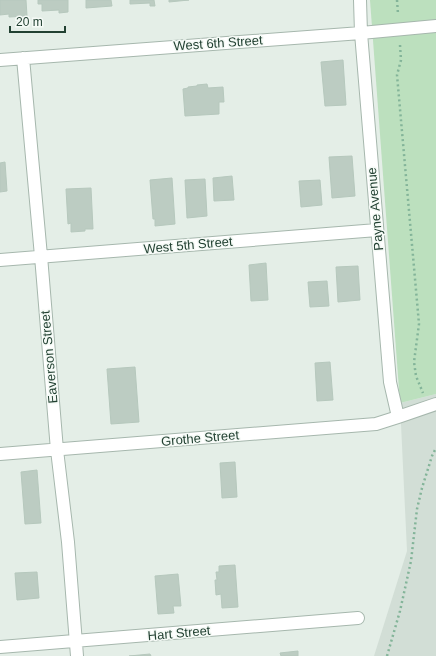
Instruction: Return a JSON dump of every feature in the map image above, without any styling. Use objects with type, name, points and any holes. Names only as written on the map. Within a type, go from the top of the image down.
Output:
[{"type":"street","name":"Payne Avenue","points":[[360,0],[361,32],[390,382],[398,417]]},
{"type":"street","name":"West 6th Street","points":[[0,60],[436,26]]},
{"type":"street","name":"Eaverson Street","points":[[23,58],[57,450],[68,542],[77,656]]},
{"type":"street","name":"West 5th Street","points":[[0,260],[377,230]]},
{"type":"street","points":[[398,417],[436,404]]},
{"type":"street","name":"Grothe Street","points":[[0,454],[376,424],[398,417]]},
{"type":"street","name":"Hart Street","points":[[0,647],[358,618]]},
{"type":"path","points":[[397,0],[398,14]]},
{"type":"path","points":[[400,43],[401,60],[397,75],[397,82],[419,324],[414,362],[416,376],[424,395]]},
{"type":"path","points":[[387,656],[412,561],[417,509],[422,488],[436,448]]},
{"type":"shaded area","points":[[436,394],[436,656],[374,656],[407,551],[400,403]]},
{"type":"green space","points":[[370,0],[436,0],[436,394],[400,403]]},
{"type":"building","points":[[0,0],[26,0],[27,16],[9,17],[9,14],[0,15]]},
{"type":"building","points":[[38,0],[68,0],[68,12],[59,13],[59,10],[42,11],[42,4],[38,4]]},
{"type":"building","points":[[86,0],[111,0],[112,6],[86,8]]},
{"type":"building","points":[[130,0],[154,0],[155,6],[150,6],[150,3],[130,4]]},
{"type":"building","points":[[169,0],[189,0],[169,2]]},
{"type":"building","points":[[343,60],[346,105],[325,106],[321,62]]},
{"type":"building","points":[[207,84],[208,88],[223,87],[224,102],[219,102],[219,114],[185,116],[183,89]]},
{"type":"building","points":[[352,156],[355,196],[332,198],[329,157]]},
{"type":"building","points":[[5,162],[7,191],[0,192],[0,163]]},
{"type":"building","points":[[232,176],[234,200],[214,201],[213,178]]},
{"type":"building","points":[[172,178],[175,224],[155,226],[155,219],[153,219],[150,180]]},
{"type":"building","points":[[205,179],[207,216],[187,218],[185,180]]},
{"type":"building","points":[[320,180],[322,205],[301,207],[299,181]]},
{"type":"building","points":[[91,188],[93,229],[71,232],[71,223],[68,224],[66,189]]},
{"type":"building","points":[[266,263],[268,300],[251,301],[249,265]]},
{"type":"building","points":[[358,266],[360,300],[338,302],[336,267]]},
{"type":"building","points":[[327,281],[329,306],[310,307],[308,282]]},
{"type":"building","points":[[330,362],[333,400],[317,401],[315,363]]},
{"type":"building","points":[[135,367],[139,422],[111,424],[107,369]]},
{"type":"building","points":[[235,462],[237,497],[222,498],[220,463]]},
{"type":"building","points":[[37,470],[41,523],[25,524],[21,472]]},
{"type":"building","points":[[235,565],[238,607],[222,608],[221,594],[216,595],[216,572],[219,572],[219,566]]},
{"type":"building","points":[[37,572],[39,598],[17,600],[15,573]]},
{"type":"building","points":[[178,574],[181,606],[173,606],[174,613],[158,614],[155,576]]},
{"type":"building","points":[[298,651],[298,656],[281,656],[280,653]]},
{"type":"building","points":[[150,654],[151,656],[129,656]]}]
